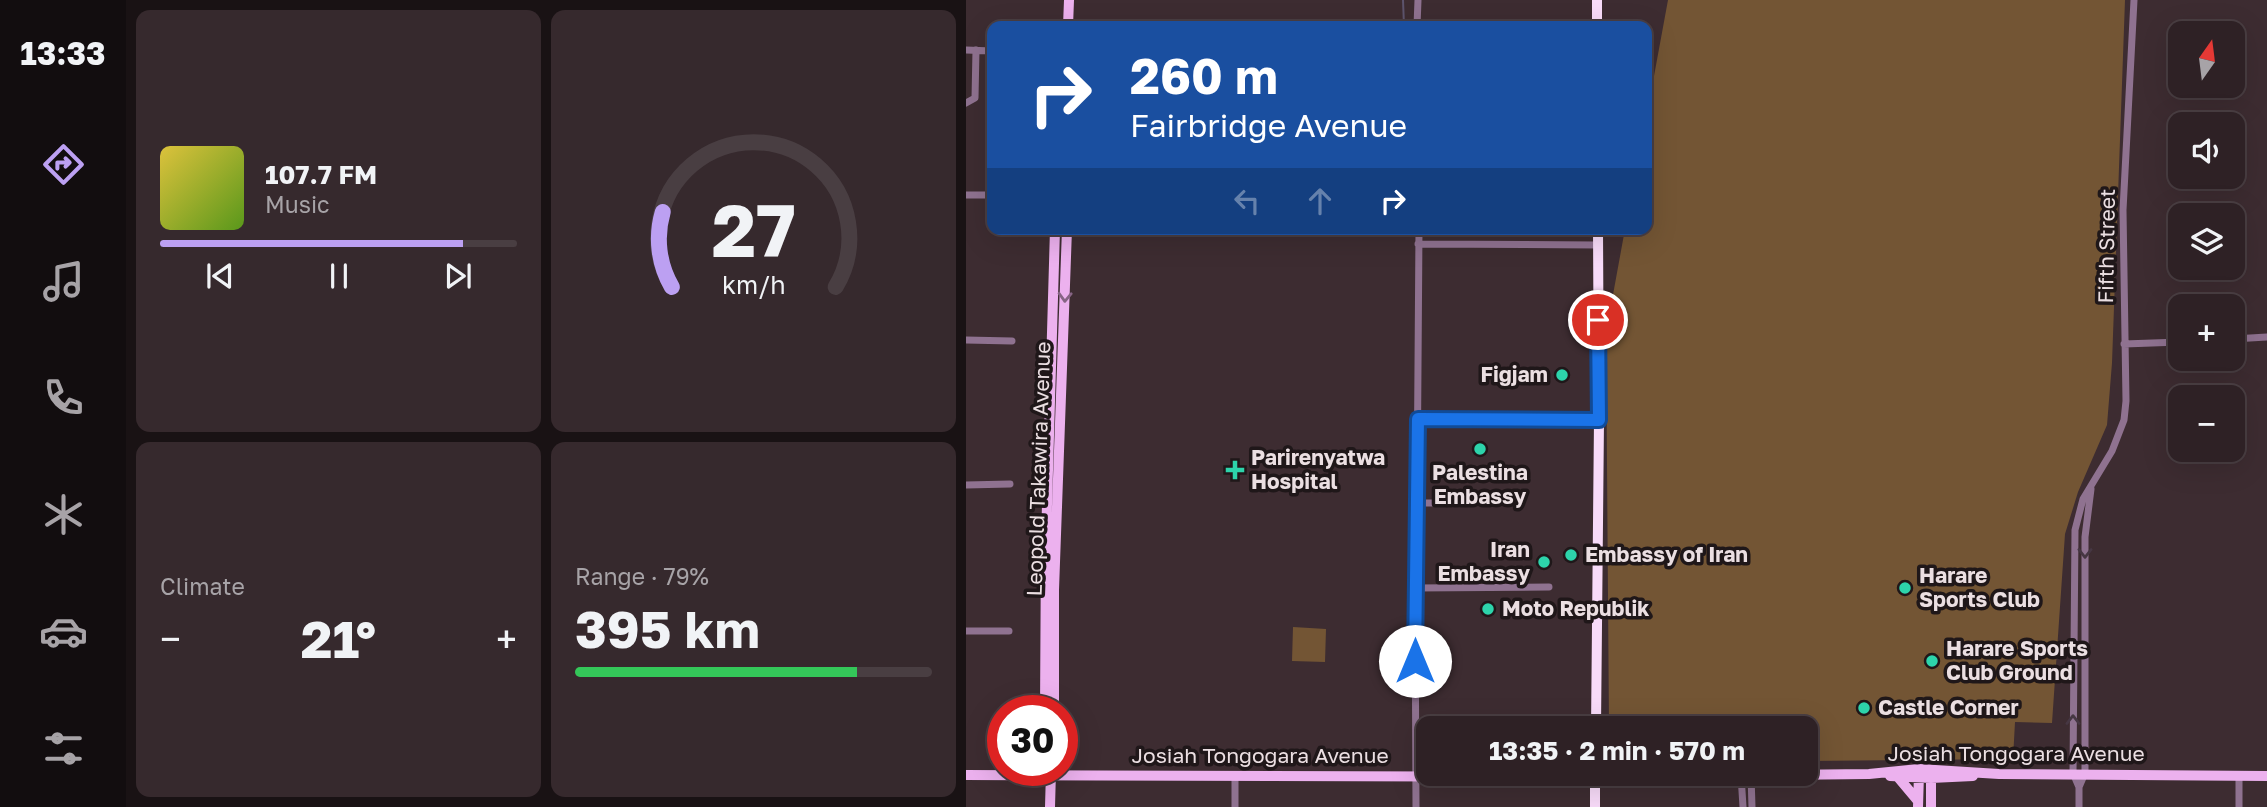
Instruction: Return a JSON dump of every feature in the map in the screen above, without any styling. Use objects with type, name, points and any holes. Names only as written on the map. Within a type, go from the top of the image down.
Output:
[{"type":"highway","points":[[1597,0],[1598,21]]},
{"type":"highway","points":[[1596,716],[1598,235]]},
{"type":"highway","points":[[1595,786],[1595,807]]},
{"type":"main road","points":[[1068,21],[1069,0]]},
{"type":"main road","name":"Leopold Takawira Avenue","points":[[1045,695],[1046,539],[1055,235]]},
{"type":"main road","name":"Leopold Takawira Avenue","points":[[1054,695],[1054,590],[1067,235]]},
{"type":"main road","name":"Josiah Tongogara Avenue","points":[[1078,773],[1236,776],[1415,775]]},
{"type":"main road","name":"Josiah Tongogara Avenue","points":[[966,775],[987,774]]},
{"type":"main road","name":"Josiah Tongogara Avenue","points":[[1818,774],[1919,774]]},
{"type":"main road","points":[[1869,774],[1931,774],[1951,778],[1999,774]]},
{"type":"main road","points":[[1917,804],[1919,774]]},
{"type":"main road","points":[[1931,774],[1931,804]]},
{"type":"main road","name":"Josiah Tongogara Avenue","points":[[1931,774],[2267,776]]},
{"type":"main road","points":[[1897,776],[1917,804]]},
{"type":"main road","points":[[1931,804],[1941,787],[1951,778]]},
{"type":"main road","points":[[1050,786],[1050,807]]},
{"type":"street","points":[[1417,21],[1418,0]]},
{"type":"street","name":"Fifth Street","points":[[2079,807],[2079,787],[2073,773],[2074,543],[2084,499],[2112,451],[2124,420],[2126,383],[2123,210],[2134,0]]},
{"type":"street","points":[[966,50],[987,51]]},
{"type":"street","points":[[966,103],[975,98],[976,50]]},
{"type":"street","points":[[966,195],[987,195]]},
{"type":"street","points":[[1416,807],[1419,235]]},
{"type":"street","points":[[1418,244],[1598,246]]},
{"type":"street","points":[[2245,338],[2267,337]]},
{"type":"street","points":[[966,340],[1012,341]]},
{"type":"street","points":[[2124,344],[2168,342]]},
{"type":"street","points":[[1418,419],[1599,420]]},
{"type":"street","points":[[966,485],[1010,484]]},
{"type":"street","name":"Fifth Street","points":[[2079,787],[2085,773],[2085,537],[2092,485]]},
{"type":"street","points":[[1417,503],[1449,503]]},
{"type":"street","points":[[1415,588],[1549,587]]},
{"type":"street","points":[[966,631],[1009,631]]},
{"type":"street","points":[[1235,807],[1236,776]]},
{"type":"street","points":[[2239,776],[2239,807]]},
{"type":"street","points":[[1743,807],[1745,786]]},
{"type":"street","points":[[1748,786],[1752,807]]},
{"type":"shaded area","points":[[1668,0],[2125,0],[2112,363],[2107,425],[2078,492],[2065,534],[2052,723],[2015,722],[2013,759],[1818,761],[1818,716],[1609,716],[1606,333],[1624,235],[1652,235],[1652,87]]},
{"type":"shaded area","points":[[1293,627],[1326,629],[1325,662],[1292,661]]},
{"type":"waterway","points":[[1403,0],[1404,21]]},
{"type":"place","name":"Figjam","points":[[1562,375]]},
{"type":"place","name":"Palestina Embassy","points":[[1480,449]]},
{"type":"place","name":"Parirenyatwa Hospital","points":[[1235,470]]},
{"type":"place","name":"Embassy of Iran","points":[[1571,555]]},
{"type":"place","name":"Iran Embassy","points":[[1544,562]]},
{"type":"place","name":"Harare Sports Club","points":[[1905,588]]},
{"type":"place","name":"Moto Republik","points":[[1488,609]]},
{"type":"place","name":"Harare Sports Club Ground","points":[[1932,661]]},
{"type":"place","name":"Castle Corner","points":[[1864,708]]},
{"type":"route","points":[[1415,661],[1418,419],[1599,420],[1598,320]]}]
